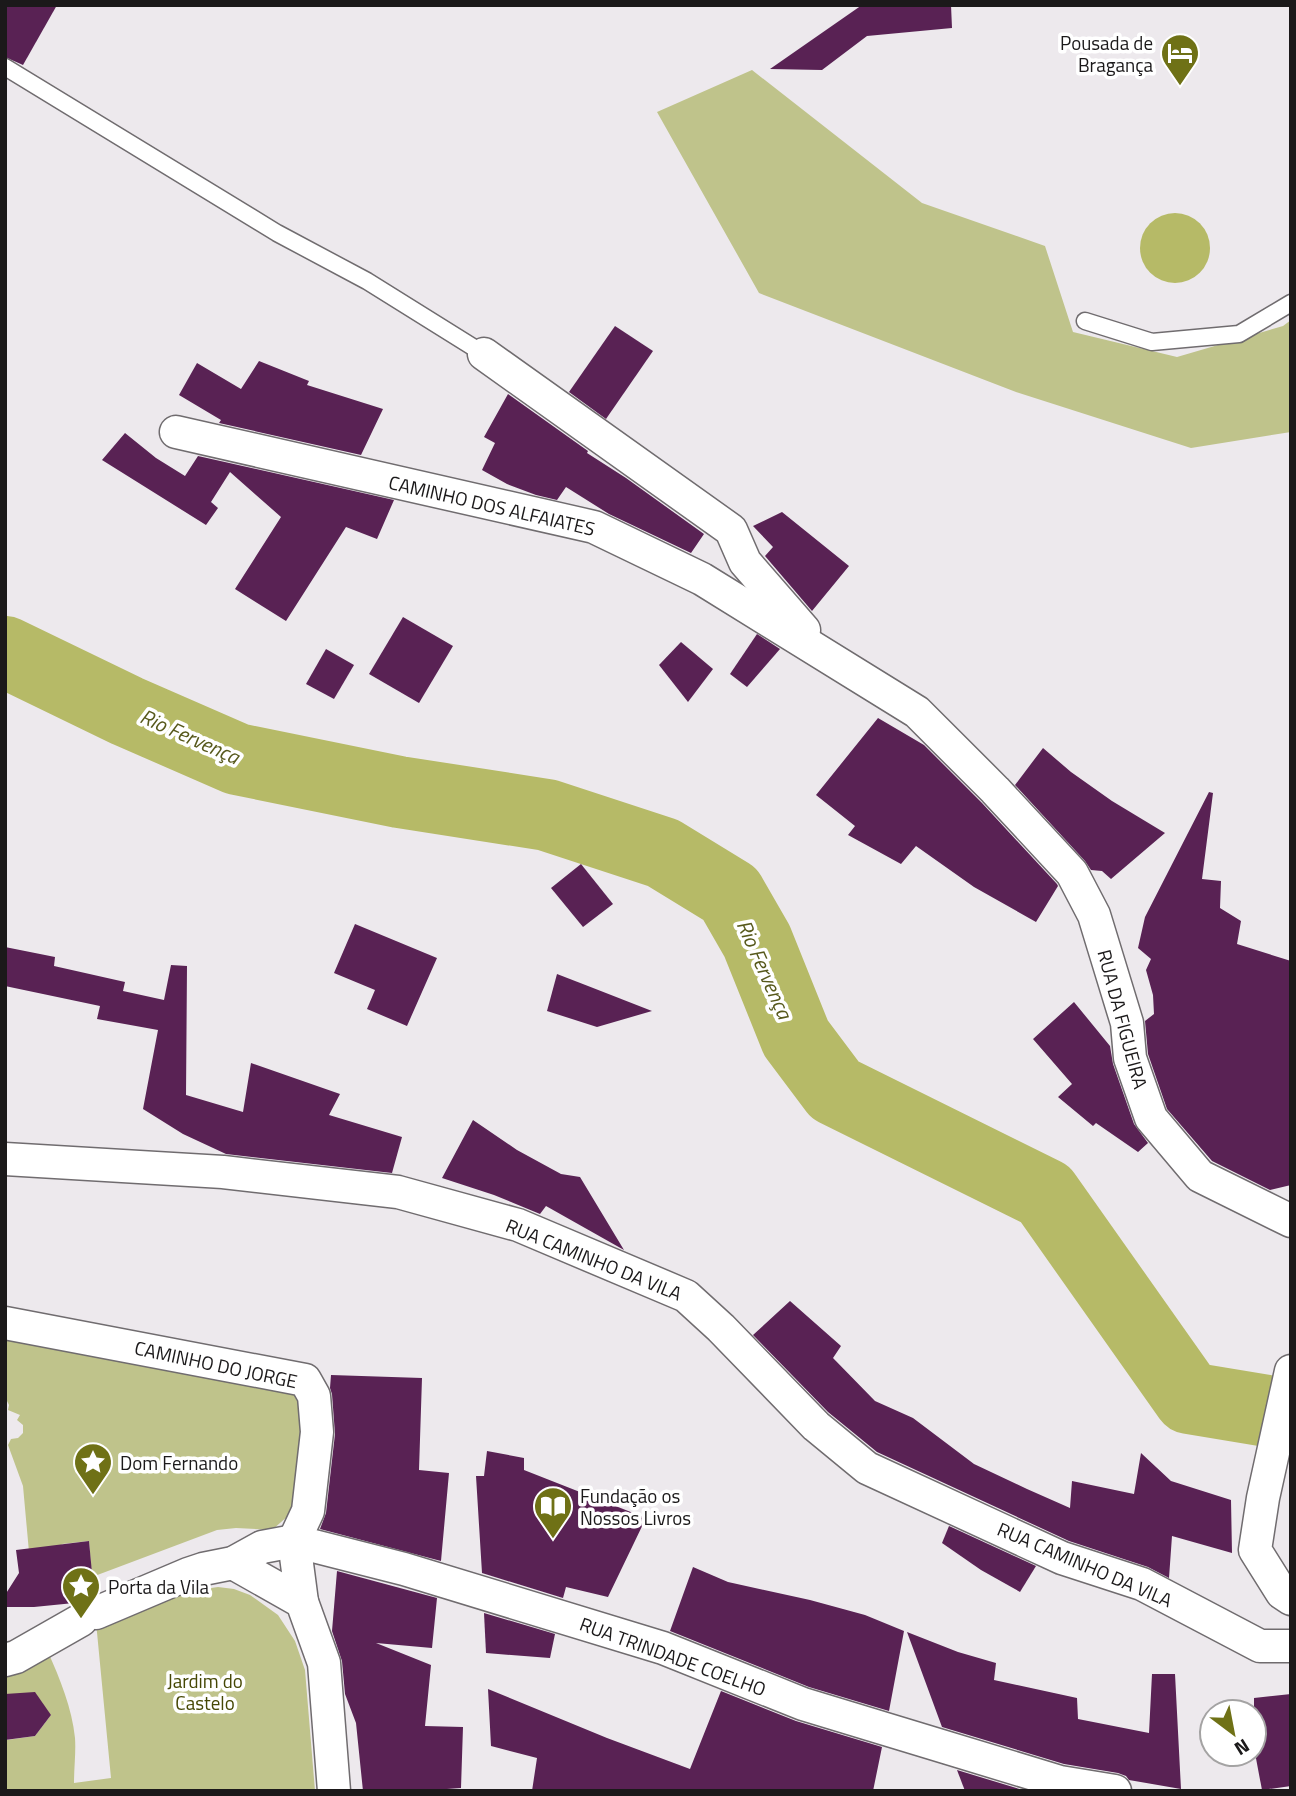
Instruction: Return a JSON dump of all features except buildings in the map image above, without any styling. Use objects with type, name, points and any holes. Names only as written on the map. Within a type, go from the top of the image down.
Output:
[{"type":"street","points":[[484,354],[731,530],[745,562],[823,653]]},
{"type":"street","name":"CAMINHO DOS ALFAIATES","points":[[176,432],[594,527],[702,579],[823,653]]},
{"type":"street","name":"RUA DA FIGUEIRA","points":[[823,653],[917,712],[1072,873],[1094,915],[1127,1023],[1130,1058],[1151,1118],[1200,1176],[1291,1221]]},
{"type":"street","name":"RUA CAMINHO DA VILA","points":[[5,1159],[223,1172],[398,1192],[518,1226],[686,1297],[721,1328],[816,1426],[867,1468],[1062,1558],[1142,1584],[1261,1646],[1291,1646]]},
{"type":"street","name":"CAMINHO DO JORGE","points":[[5,1323],[305,1380],[314,1396],[317,1432],[308,1511],[294,1541]]},
{"type":"street","points":[[1291,1371],[1264,1493],[1255,1550],[1282,1593],[1291,1598]]},
{"type":"street","points":[[294,1541],[302,1602],[324,1663],[334,1791]]},
{"type":"street","name":"RUA TRINDADE COELHO","points":[[5,1660],[88,1617],[188,1574],[233,1563],[262,1547],[294,1541],[404,1569],[650,1644],[803,1704],[1060,1782],[1115,1791]]},
{"type":"street","points":[[233,1563],[302,1602]]},
{"type":"lane","points":[[5,67],[276,233],[367,281],[484,354]]},
{"type":"lane","points":[[1085,321],[1152,342],[1239,334],[1291,303]]},
{"type":"green space","points":[[752,70],[922,203],[1045,246],[1073,332],[1177,357],[1283,326],[1291,320],[1291,432],[1191,448],[1016,392],[759,293],[657,112]]},
{"type":"green space","points":[[5,1334],[291,1387],[308,1426],[296,1509],[272,1530],[217,1530],[92,1577],[89,1541],[62,1544],[54,1556],[29,1552],[23,1486],[8,1445],[11,1439],[18,1438],[23,1433],[23,1425],[17,1420],[20,1415],[8,1410],[5,1397]]},
{"type":"green space","name":"Jardim do Castelo","points":[[218,1587],[250,1595],[278,1615],[295,1641],[305,1670],[315,1791],[7,1791],[7,1740],[35,1736],[51,1715],[5,1694],[5,1675],[48,1652],[71,1716],[75,1743],[74,1783],[111,1778],[96,1622],[184,1592]]},
{"type":"shaded area","points":[[1175,213],[1200,223],[1210,248],[1200,273],[1175,283],[1150,273],[1140,248],[1150,223]]},
{"type":"waterway","name":"Rio Fervença","points":[[5,652],[127,711],[237,759],[399,792],[547,815],[663,853],[730,894],[757,941],[796,1038],[835,1090],[1045,1194],[1189,1398],[1291,1415]]},
{"type":"place","name":"Pousada de Bragança","points":[[1180,87]]},
{"type":"place","name":"Dom Fernando","points":[[93,1496]]},
{"type":"place","name":"Fundação os Nossos Livros","points":[[553,1540]]},
{"type":"place","name":"Porta da Vila","points":[[81,1620]]}]
